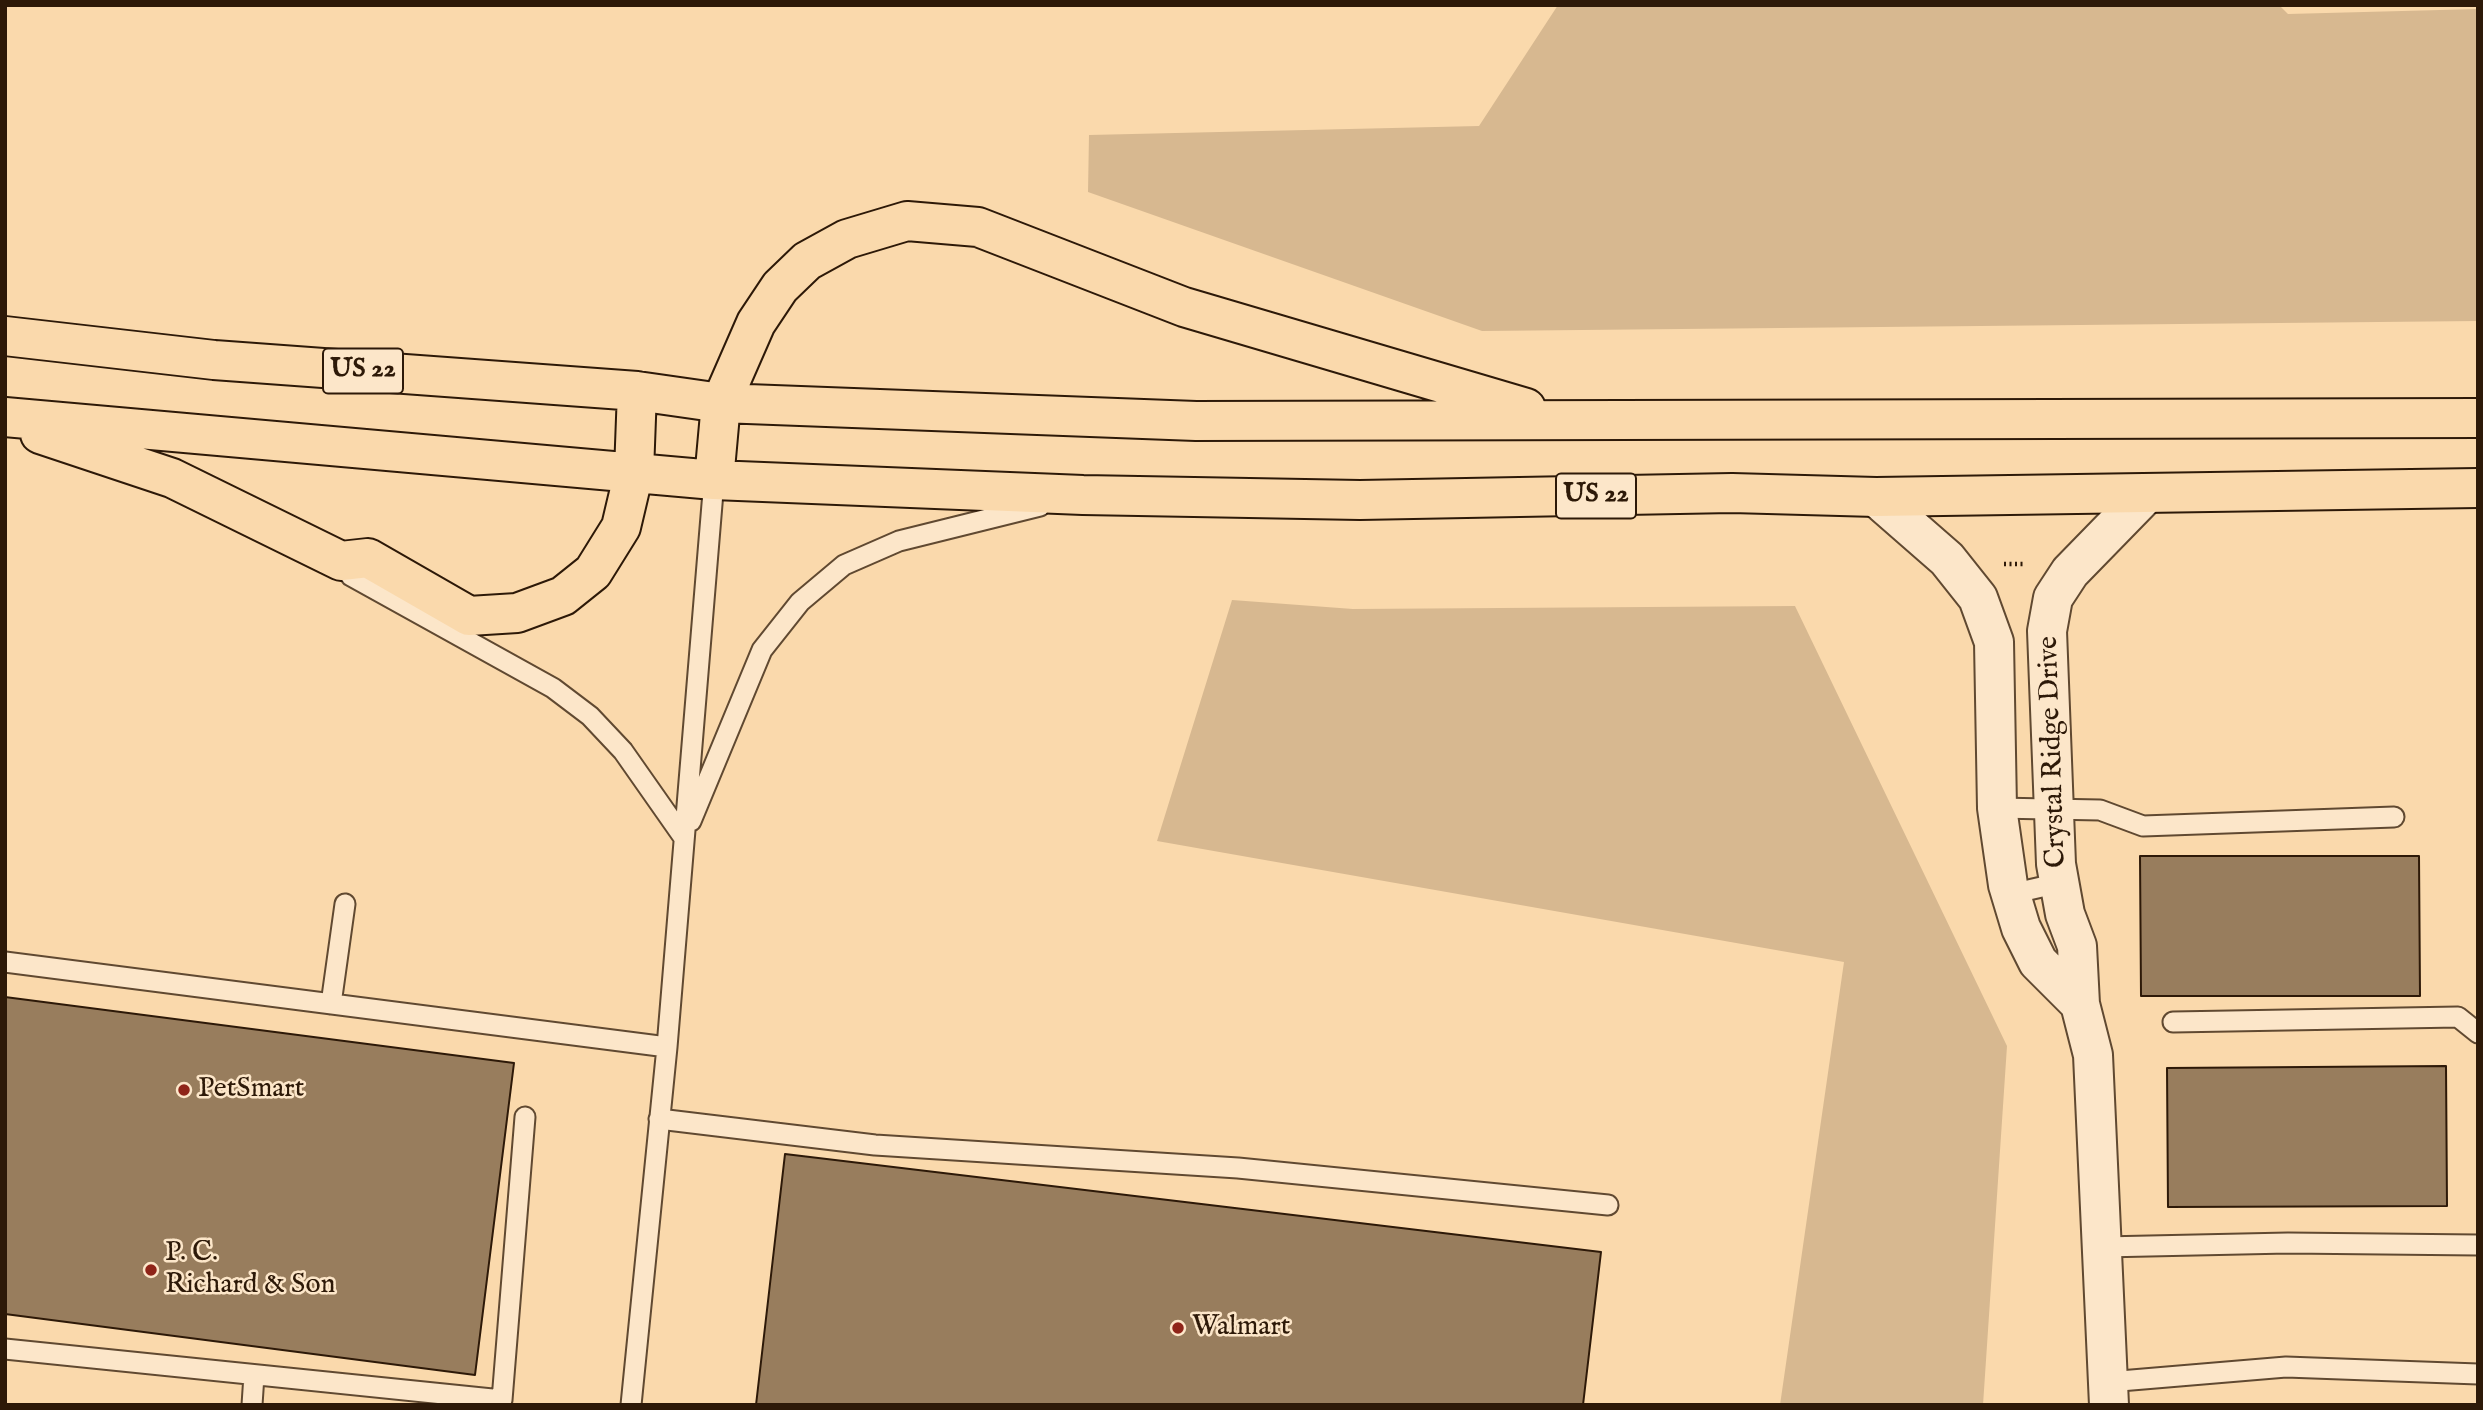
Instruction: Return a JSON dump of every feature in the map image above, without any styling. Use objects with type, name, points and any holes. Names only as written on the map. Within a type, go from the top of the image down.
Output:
[{"type":"highway","points":[[714,480],[721,403],[756,323],[780,287],[807,261],[847,239],[907,221],[978,227],[1184,307],[1566,420]]},
{"type":"highway","name":"US 22","points":[[5,337],[214,360],[636,391],[721,403],[1196,421],[2478,418]]},
{"type":"highway","points":[[5,422],[172,478],[341,561],[368,558],[469,616],[517,613],[563,596],[593,572],[621,527],[634,472],[636,391]]},
{"type":"highway","name":"US 22","points":[[5,417],[714,480],[1083,495],[1360,500],[1732,494],[1876,497],[2478,488]]},
{"type":"street","name":"Crystal Ridge Drive","points":[[2109,1393],[2093,1055],[2080,1004],[2077,946],[2065,914],[2056,864],[2046,631],[2053,598],[2070,572],[2147,493]]},
{"type":"street","name":"Crystal Ridge Drive","points":[[1876,497],[1947,559],[1978,598],[1994,642],[1997,808],[2011,894],[2021,928],[2038,962],[2080,1004]]},
{"type":"lane","points":[[631,1405],[667,1047],[714,480]]},
{"type":"lane","points":[[684,838],[762,650],[800,602],[815,589],[844,565],[899,541],[1083,495]]},
{"type":"lane","points":[[341,561],[351,576],[552,688],[590,716],[623,751],[684,838]]},
{"type":"lane","points":[[1997,808],[2101,810],[2143,826],[2394,817]]},
{"type":"lane","points":[[2011,894],[2059,883]]},
{"type":"lane","points":[[331,1004],[345,904]]},
{"type":"lane","points":[[5,962],[667,1047]]},
{"type":"lane","points":[[2173,1021],[2458,1017],[2478,1033]]},
{"type":"lane","points":[[5,1349],[502,1400],[525,1117]]},
{"type":"lane","points":[[659,1119],[875,1145],[1238,1168],[1608,1205]]},
{"type":"lane","points":[[2103,1247],[2287,1243],[2478,1245]]},
{"type":"lane","points":[[2109,1393],[2286,1367],[2478,1374]]},
{"type":"lane","points":[[252,1405],[254,1375]]},
{"type":"shaded area","points":[[1558,5],[2279,5],[2288,14],[2478,9],[2478,321],[1482,331],[1088,192],[1089,135],[1479,126]]},
{"type":"shaded area","points":[[1232,600],[1353,609],[1795,606],[2007,1046],[1983,1405],[1780,1405],[1844,962],[1157,841]]},
{"type":"building","points":[[2140,856],[2419,856],[2420,996],[2141,996]]},
{"type":"building","points":[[5,997],[514,1063],[475,1375],[5,1314]]},
{"type":"building","points":[[2446,1066],[2447,1206],[2168,1207],[2167,1068]]},
{"type":"building","name":"Walmart","points":[[785,1154],[1601,1252],[1583,1405],[756,1405]]},
{"type":"place","name":"PetSmart","points":[[184,1090]]},
{"type":"place","name":"P. C. Richard & Son","points":[[151,1270]]},
{"type":"place","name":"Walmart","points":[[1178,1328]]}]
